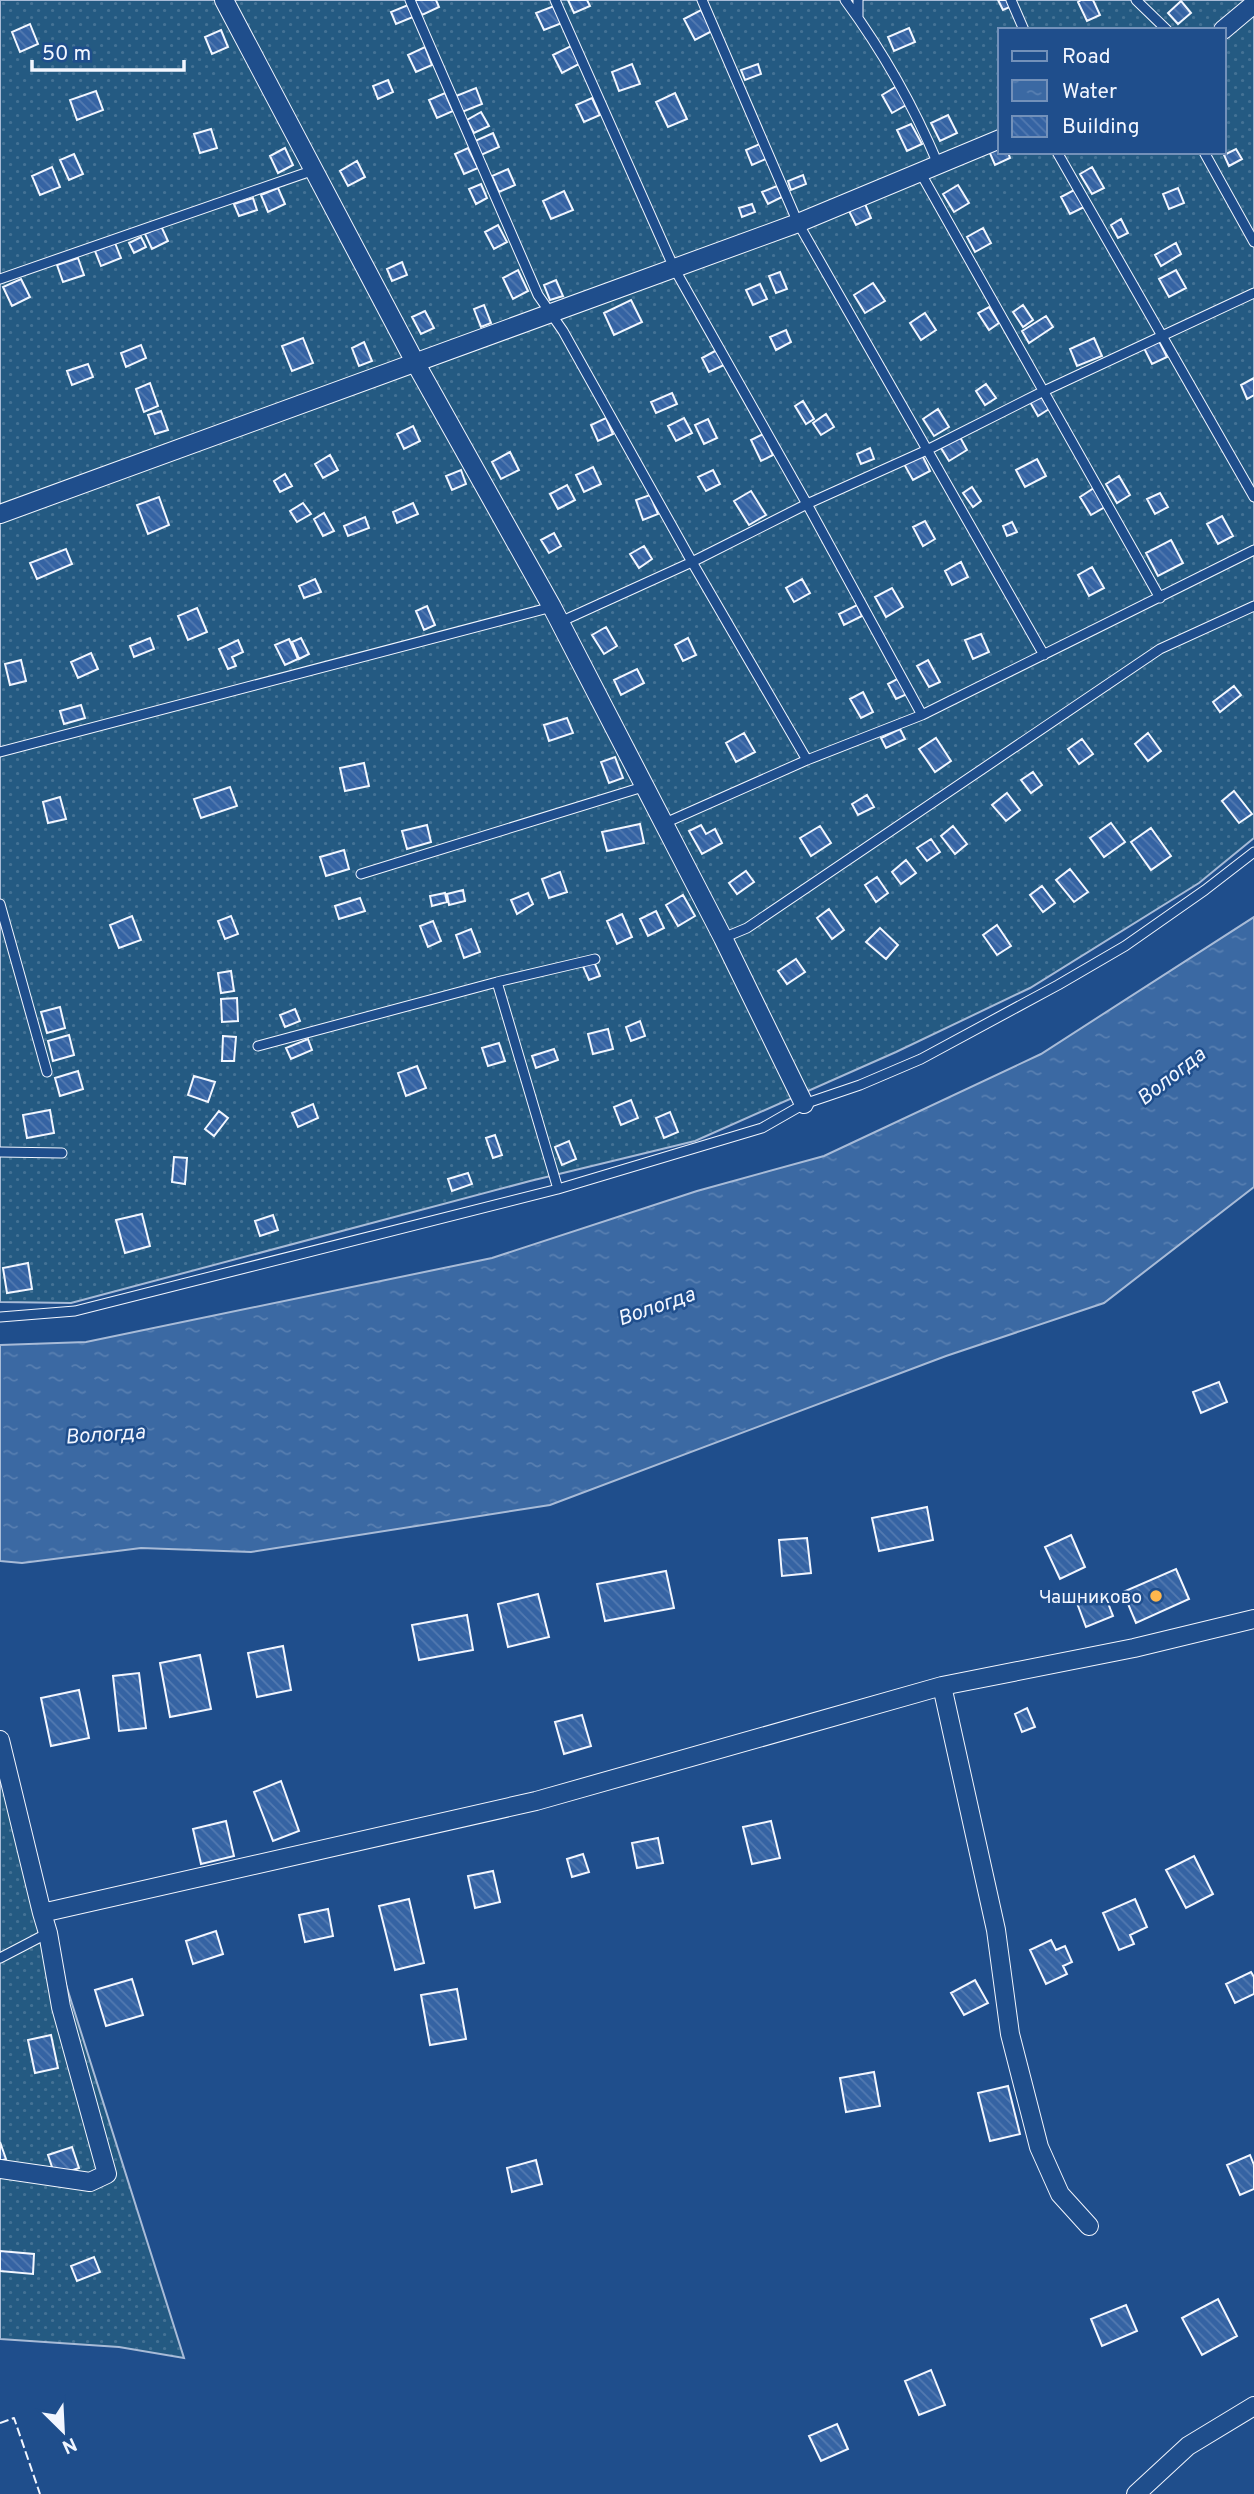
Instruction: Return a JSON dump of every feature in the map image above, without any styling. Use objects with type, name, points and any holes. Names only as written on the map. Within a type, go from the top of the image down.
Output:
[{"type":"street","points":[[224,0],[416,364],[556,614],[665,823],[804,1104]]},
{"type":"street","points":[[1225,28],[1254,4]]},
{"type":"street","points":[[0,514],[798,222],[998,140]]},
{"type":"street","points":[[42,1913],[536,1801],[942,1686],[1134,1648],[1254,1619]]},
{"type":"street","points":[[942,1686],[996,1930],[1010,2034],[1039,2147],[1060,2194],[1089,2226]]},
{"type":"street","points":[[0,1740],[48,1933],[61,2007],[107,2174],[90,2182],[0,2169]]},
{"type":"street","points":[[1136,2494],[1188,2446],[1254,2406]]},
{"type":"lane","points":[[410,0],[538,295],[807,760]]},
{"type":"lane","points":[[555,0],[674,268],[807,503],[922,715]]},
{"type":"lane","points":[[702,0],[798,222],[1044,655]]},
{"type":"lane","points":[[845,0],[919,119],[938,164]]},
{"type":"lane","points":[[858,0],[858,17]]},
{"type":"lane","points":[[1011,0],[1023,28]]},
{"type":"lane","points":[[1136,0],[1165,28]]},
{"type":"lane","points":[[1058,154],[1254,497]]},
{"type":"lane","points":[[1204,154],[1254,243]]},
{"type":"lane","points":[[0,279],[314,170]]},
{"type":"lane","points":[[920,172],[1160,598]]},
{"type":"lane","points":[[0,752],[556,614],[692,562],[807,503],[927,450],[1044,391],[1254,293]]},
{"type":"lane","points":[[665,823],[807,760],[922,715],[1254,550]]},
{"type":"lane","points":[[723,939],[747,928],[1160,649],[1254,606]]},
{"type":"lane","points":[[361,874],[646,786]]},
{"type":"lane","points":[[0,1317],[75,1311],[558,1189],[762,1128],[804,1104],[860,1085],[921,1059],[1058,985],[1125,946],[1254,852]]},
{"type":"lane","points":[[0,904],[3,928],[47,1072]]},
{"type":"lane","points":[[258,1046],[595,958]]},
{"type":"lane","points":[[497,982],[558,1189]]},
{"type":"lane","points":[[0,1152],[62,1153]]},
{"type":"lane","points":[[0,1958],[48,1933]]},
{"type":"shaded area","points":[[0,0],[1254,0],[1254,838],[1199,883],[1030,988],[896,1052],[695,1141],[530,1181],[71,1303],[0,1302]]},
{"type":"shaded area","points":[[0,1776],[184,2358],[119,2347],[0,2339]]},
{"type":"water","name":"Вологда","points":[[1254,917],[1254,1187],[1104,1303],[946,1356],[550,1505],[251,1552],[141,1548],[22,1563],[0,1561],[0,1345],[86,1342],[492,1258],[697,1191],[824,1156],[1041,1054]]},
{"type":"building","points":[[414,0],[436,0],[439,7],[422,15]]},
{"type":"building","points":[[568,0],[587,0],[590,6],[574,13]]},
{"type":"building","points":[[998,0],[1009,0],[1012,6],[1003,10]]},
{"type":"building","points":[[1093,0],[1100,15],[1087,21],[1078,2]]},
{"type":"building","points":[[1181,1],[1191,13],[1178,24],[1168,13]]},
{"type":"building","points":[[408,5],[413,17],[396,24],[391,12]]},
{"type":"building","points":[[554,6],[562,23],[544,30],[536,13]]},
{"type":"building","points":[[701,10],[712,31],[695,40],[684,19]]},
{"type":"building","points":[[30,24],[38,44],[20,52],[12,32]]},
{"type":"building","points":[[909,28],[915,42],[894,51],[888,37]]},
{"type":"building","points":[[221,30],[228,47],[212,54],[205,37]]},
{"type":"building","points":[[571,46],[579,64],[562,73],[553,55]]},
{"type":"building","points":[[425,47],[432,65],[416,72],[408,55]]},
{"type":"building","points":[[632,64],[640,84],[619,91],[612,72]]},
{"type":"building","points":[[758,64],[761,74],[745,80],[741,70]]},
{"type":"building","points":[[388,80],[393,92],[378,99],[373,86]]},
{"type":"building","points":[[897,86],[908,104],[892,113],[882,95]]},
{"type":"building","points":[[476,88],[482,104],[462,112],[456,96]]},
{"type":"building","points":[[96,91],[103,110],[77,120],[70,100]]},
{"type":"building","points":[[445,93],[453,111],[437,118],[429,100]]},
{"type":"building","points":[[675,93],[687,119],[668,127],[656,102]]},
{"type":"building","points":[[592,98],[600,115],[584,122],[576,105]]},
{"type":"building","points":[[481,112],[489,126],[474,133],[467,120]]},
{"type":"building","points":[[948,115],[957,133],[940,141],[931,123]]},
{"type":"building","points":[[911,124],[922,144],[907,151],[897,130]]},
{"type":"building","points":[[211,129],[217,148],[200,153],[194,134]]},
{"type":"building","points":[[493,133],[499,147],[481,155],[475,141]]},
{"type":"building","points":[[762,143],[768,158],[752,165],[746,150]]},
{"type":"building","points":[[998,147],[998,154],[1009,154],[1010,158],[995,165],[989,151]]},
{"type":"building","points":[[285,148],[293,165],[278,173],[270,156]]},
{"type":"building","points":[[468,148],[478,168],[464,174],[455,154]]},
{"type":"building","points":[[1236,149],[1242,159],[1229,166],[1224,155]]},
{"type":"building","points":[[74,154],[83,174],[69,180],[60,160]]},
{"type":"building","points":[[357,161],[365,177],[348,186],[340,171]]},
{"type":"building","points":[[52,167],[60,187],[40,195],[32,176]]},
{"type":"building","points":[[1092,167],[1104,188],[1092,194],[1080,174]]},
{"type":"building","points":[[508,169],[515,185],[499,192],[492,176]]},
{"type":"building","points":[[803,175],[806,184],[791,190],[788,181]]},
{"type":"building","points":[[481,184],[487,198],[476,204],[469,189]]},
{"type":"building","points":[[958,185],[969,203],[954,212],[943,194]]},
{"type":"building","points":[[777,186],[782,197],[768,204],[762,192]]},
{"type":"building","points":[[278,188],[285,204],[268,212],[261,195]]},
{"type":"building","points":[[1178,188],[1184,203],[1169,209],[1163,194]]},
{"type":"building","points":[[1074,190],[1084,207],[1070,214],[1061,197]]},
{"type":"building","points":[[564,191],[573,210],[551,219],[543,201]]},
{"type":"building","points":[[253,198],[257,210],[239,216],[234,204]]},
{"type":"building","points":[[752,204],[755,212],[742,217],[739,208]]},
{"type":"building","points":[[865,204],[871,218],[856,225],[849,211]]},
{"type":"building","points":[[1121,219],[1128,233],[1118,238],[1111,225]]},
{"type":"building","points":[[498,225],[507,242],[494,249],[485,232]]},
{"type":"building","points":[[161,226],[168,241],[152,249],[145,234]]},
{"type":"building","points":[[983,228],[991,243],[975,252],[967,237]]},
{"type":"building","points":[[141,237],[146,247],[134,253],[129,243]]},
{"type":"building","points":[[115,243],[121,258],[101,266],[95,251]]},
{"type":"building","points":[[1176,243],[1181,254],[1161,266],[1155,255]]},
{"type":"building","points":[[78,258],[84,275],[63,282],[57,265]]},
{"type":"building","points":[[402,262],[407,275],[392,281],[387,269]]},
{"type":"building","points":[[518,270],[528,291],[513,299],[503,278]]},
{"type":"building","points":[[1176,270],[1186,288],[1169,297],[1159,279]]},
{"type":"building","points":[[780,272],[787,289],[776,293],[769,276]]},
{"type":"building","points":[[21,279],[30,297],[12,306],[3,287]]},
{"type":"building","points":[[556,280],[563,296],[550,300],[544,285]]},
{"type":"building","points":[[873,283],[885,301],[865,313],[854,295]]},
{"type":"building","points":[[760,284],[767,299],[753,305],[746,290]]},
{"type":"building","points":[[631,300],[642,322],[614,335],[604,313]]},
{"type":"building","points":[[484,305],[491,323],[481,327],[474,309]]},
{"type":"building","points":[[1023,305],[1033,320],[1023,327],[1013,312]]},
{"type":"building","points":[[989,307],[999,323],[989,330],[978,313]]},
{"type":"building","points":[[425,311],[434,328],[421,334],[412,317]]},
{"type":"building","points":[[925,313],[936,330],[921,340],[910,323]]},
{"type":"building","points":[[1046,316],[1053,327],[1029,343],[1022,331]]},
{"type":"building","points":[[786,330],[791,342],[776,350],[770,337]]},
{"type":"building","points":[[303,338],[313,363],[292,371],[282,346]]},
{"type":"building","points":[[1094,338],[1102,356],[1077,366],[1070,349]]},
{"type":"building","points":[[1159,341],[1167,357],[1152,364],[1144,348]]},
{"type":"building","points":[[364,342],[372,361],[359,366],[352,348]]},
{"type":"building","points":[[141,345],[146,358],[126,367],[121,353]]},
{"type":"building","points":[[717,350],[724,365],[709,372],[702,358]]},
{"type":"building","points":[[88,364],[93,377],[72,385],[67,371]]},
{"type":"building","points":[[1254,378],[1254,395],[1247,399],[1241,385]]},
{"type":"building","points":[[150,383],[158,406],[144,412],[136,389]]},
{"type":"building","points":[[986,384],[996,398],[985,405],[976,391]]},
{"type":"building","points":[[672,393],[677,404],[656,413],[651,402]]},
{"type":"building","points":[[1041,396],[1049,409],[1038,416],[1030,402]]},
{"type":"building","points":[[803,401],[814,419],[806,424],[795,406]]},
{"type":"building","points":[[938,409],[949,427],[934,436],[923,419]]},
{"type":"building","points":[[161,411],[168,430],[155,434],[148,415]]},
{"type":"building","points":[[826,414],[834,427],[821,435],[813,423]]},
{"type":"building","points":[[606,418],[613,434],[598,441],[591,425]]},
{"type":"building","points":[[684,418],[692,433],[676,441],[668,426]]},
{"type":"building","points":[[708,419],[717,438],[704,444],[695,425]]},
{"type":"building","points":[[413,426],[420,441],[404,449],[397,434]]},
{"type":"building","points":[[763,434],[773,455],[761,461],[751,440]]},
{"type":"building","points":[[960,437],[967,450],[949,461],[941,448]]},
{"type":"building","points":[[870,448],[874,459],[861,464],[857,454]]},
{"type":"building","points":[[510,452],[519,470],[501,479],[492,462]]},
{"type":"building","points":[[330,455],[338,470],[323,478],[315,464]]},
{"type":"building","points":[[922,455],[930,471],[913,480],[904,464]]},
{"type":"building","points":[[1037,459],[1046,476],[1025,487],[1016,470]]},
{"type":"building","points":[[593,467],[601,484],[584,492],[576,475]]},
{"type":"building","points":[[461,470],[466,484],[452,490],[446,476]]},
{"type":"building","points":[[713,470],[720,484],[706,491],[698,477]]},
{"type":"building","points":[[285,474],[292,486],[280,492],[274,481]]},
{"type":"building","points":[[1119,476],[1130,495],[1117,503],[1106,484]]},
{"type":"building","points":[[567,485],[575,500],[558,509],[550,494]]},
{"type":"building","points":[[972,487],[981,501],[973,507],[963,493]]},
{"type":"building","points":[[1094,488],[1105,507],[1091,515],[1080,497]]},
{"type":"building","points":[[751,491],[766,515],[749,525],[734,501]]},
{"type":"building","points":[[1160,493],[1168,507],[1155,514],[1147,499]]},
{"type":"building","points":[[650,495],[658,514],[643,520],[636,500]]},
{"type":"building","points":[[159,497],[169,525],[148,534],[137,505]]},
{"type":"building","points":[[303,503],[311,514],[297,522],[290,511]]},
{"type":"building","points":[[413,503],[418,514],[397,523],[393,512]]},
{"type":"building","points":[[324,513],[334,531],[323,536],[314,519]]},
{"type":"building","points":[[1222,516],[1233,536],[1218,544],[1207,524]]},
{"type":"building","points":[[365,517],[369,528],[348,536],[344,526]]},
{"type":"building","points":[[925,521],[935,539],[923,546],[913,527]]},
{"type":"building","points":[[1012,522],[1017,532],[1007,536],[1003,526]]},
{"type":"building","points":[[554,533],[561,546],[549,553],[541,540]]},
{"type":"building","points":[[1171,540],[1183,563],[1158,576],[1146,553]]},
{"type":"building","points":[[644,546],[652,559],[639,568],[630,554]]},
{"type":"building","points":[[66,549],[72,564],[37,579],[30,563]]},
{"type":"building","points":[[961,562],[968,577],[952,585],[945,571]]},
{"type":"building","points":[[1092,567],[1104,588],[1089,596],[1078,575]]},
{"type":"building","points":[[315,579],[321,592],[304,598],[299,586]]},
{"type":"building","points":[[802,579],[810,593],[794,602],[786,588]]},
{"type":"building","points":[[892,588],[903,607],[886,617],[875,597]]},
{"type":"building","points":[[857,605],[862,616],[844,625],[839,614]]},
{"type":"building","points":[[427,606],[435,625],[424,630],[416,611]]},
{"type":"building","points":[[197,608],[207,632],[188,640],[178,616]]},
{"type":"building","points":[[606,627],[617,646],[604,654],[592,635]]},
{"type":"building","points":[[981,634],[989,652],[973,659],[965,640]]},
{"type":"building","points":[[150,638],[154,649],[134,657],[130,646]]},
{"type":"building","points":[[301,638],[309,654],[299,659],[292,642]]},
{"type":"building","points":[[688,638],[696,655],[683,661],[675,645]]},
{"type":"building","points":[[289,639],[298,659],[285,665],[275,645]]},
{"type":"building","points":[[238,640],[243,652],[232,657],[236,666],[228,669],[219,649]]},
{"type":"building","points":[[91,653],[98,669],[78,678],[71,662]]},
{"type":"building","points":[[21,660],[26,681],[10,685],[5,664]]},
{"type":"building","points":[[928,660],[940,682],[929,687],[917,666]]},
{"type":"building","points":[[637,669],[644,683],[621,695],[614,680]]},
{"type":"building","points":[[899,678],[907,694],[896,699],[888,684]]},
{"type":"building","points":[[1234,686],[1241,695],[1220,712],[1213,702]]},
{"type":"building","points":[[863,692],[873,712],[861,718],[850,699]]},
{"type":"building","points":[[81,705],[85,718],[64,724],[60,711]]},
{"type":"building","points":[[567,718],[573,733],[549,741],[544,725]]},
{"type":"building","points":[[900,729],[905,739],[886,748],[881,738]]},
{"type":"building","points":[[744,733],[755,752],[736,762],[726,743]]},
{"type":"building","points":[[1148,733],[1161,751],[1148,761],[1135,744]]},
{"type":"building","points":[[936,738],[951,761],[935,772],[919,749]]},
{"type":"building","points":[[1082,739],[1093,754],[1079,764],[1068,749]]},
{"type":"building","points":[[615,757],[623,778],[609,783],[601,762]]},
{"type":"building","points":[[364,763],[369,786],[345,791],[340,768]]},
{"type":"building","points":[[1033,772],[1042,785],[1031,793],[1021,780]]},
{"type":"building","points":[[230,787],[237,806],[201,818],[194,799]]},
{"type":"building","points":[[1234,791],[1252,814],[1239,823],[1222,801]]},
{"type":"building","points":[[1007,793],[1020,810],[1006,821],[992,805]]},
{"type":"building","points":[[867,795],[874,807],[858,815],[852,804]]},
{"type":"building","points":[[60,797],[66,819],[48,823],[43,802]]},
{"type":"building","points":[[1111,823],[1125,842],[1104,857],[1090,838]]},
{"type":"building","points":[[640,824],[644,843],[607,851],[602,832]]},
{"type":"building","points":[[427,825],[431,842],[407,849],[402,831]]},
{"type":"building","points":[[701,825],[706,834],[715,829],[722,843],[702,854],[689,831]]},
{"type":"building","points":[[820,826],[831,843],[811,856],[800,838]]},
{"type":"building","points":[[953,826],[967,844],[955,854],[941,836]]},
{"type":"building","points":[[1151,828],[1171,856],[1151,870],[1131,842]]},
{"type":"building","points":[[931,839],[940,852],[927,861],[917,848]]},
{"type":"building","points":[[344,850],[349,869],[326,876],[320,857]]},
{"type":"building","points":[[906,860],[916,873],[901,884],[892,872]]},
{"type":"building","points":[[1070,869],[1088,892],[1074,902],[1056,880]]},
{"type":"building","points":[[746,871],[754,882],[737,894],[729,883]]},
{"type":"building","points":[[560,872],[567,892],[549,898],[542,879]]},
{"type":"building","points":[[877,877],[888,893],[876,902],[865,885]]},
{"type":"building","points":[[1042,886],[1055,903],[1043,912],[1030,895]]},
{"type":"building","points":[[463,890],[465,901],[449,905],[447,894]]},
{"type":"building","points":[[445,893],[447,902],[432,906],[430,896]]},
{"type":"building","points":[[528,893],[533,904],[517,914],[511,900]]},
{"type":"building","points":[[683,895],[695,916],[678,926],[666,905]]},
{"type":"building","points":[[360,898],[365,911],[339,919],[335,906]]},
{"type":"building","points":[[829,909],[844,930],[832,939],[817,918]]},
{"type":"building","points":[[656,911],[664,928],[648,936],[640,919]]},
{"type":"building","points":[[622,914],[632,937],[617,944],[607,921]]},
{"type":"building","points":[[132,916],[141,940],[119,948],[110,925]]},
{"type":"building","points":[[231,916],[238,934],[225,939],[218,921]]},
{"type":"building","points":[[433,921],[441,941],[428,947],[420,926]]},
{"type":"building","points":[[997,925],[1011,946],[997,955],[983,935]]},
{"type":"building","points":[[880,928],[898,945],[886,959],[866,942]]},
{"type":"building","points":[[471,929],[480,952],[464,958],[456,935]]},
{"type":"building","points":[[593,959],[600,976],[589,980],[582,964]]},
{"type":"building","points":[[796,959],[805,972],[787,984],[778,971]]},
{"type":"building","points":[[231,971],[234,991],[221,993],[218,973]]},
{"type":"building","points":[[237,998],[238,1021],[222,1022],[221,999]]},
{"type":"building","points":[[60,1007],[65,1028],[47,1033],[41,1012]]},
{"type":"building","points":[[295,1009],[300,1021],[285,1027],[280,1015]]},
{"type":"building","points":[[640,1021],[645,1036],[631,1041],[626,1027]]},
{"type":"building","points":[[608,1029],[613,1049],[593,1054],[588,1034]]},
{"type":"building","points":[[69,1035],[74,1055],[53,1061],[48,1041]]},
{"type":"building","points":[[223,1036],[236,1037],[234,1061],[222,1061]]},
{"type":"building","points":[[308,1039],[312,1050],[291,1059],[286,1048]]},
{"type":"building","points":[[499,1043],[505,1061],[488,1066],[482,1048]]},
{"type":"building","points":[[554,1049],[558,1060],[536,1068],[532,1056]]},
{"type":"building","points":[[417,1066],[426,1088],[406,1096],[398,1073]]},
{"type":"building","points":[[78,1071],[83,1089],[60,1096],[55,1078]]},
{"type":"building","points":[[194,1076],[215,1082],[208,1102],[188,1095]]},
{"type":"building","points":[[631,1100],[638,1118],[621,1125],[614,1107]]},
{"type":"building","points":[[313,1104],[318,1118],[298,1127],[292,1113]]},
{"type":"building","points":[[50,1110],[54,1133],[27,1138],[23,1115]]},
{"type":"building","points":[[219,1111],[228,1118],[214,1136],[205,1129]]},
{"type":"building","points":[[670,1112],[678,1132],[664,1138],[656,1118]]},
{"type":"building","points":[[495,1135],[502,1155],[493,1158],[486,1138]]},
{"type":"building","points":[[569,1141],[576,1159],[562,1165],[555,1147]]},
{"type":"building","points":[[174,1157],[187,1158],[185,1184],[172,1182]]},
{"type":"building","points":[[468,1173],[472,1184],[452,1191],[448,1179]]},
{"type":"building","points":[[142,1214],[150,1246],[125,1253],[116,1220]]},
{"type":"building","points":[[273,1215],[278,1230],[260,1236],[255,1221]]},
{"type":"building","points":[[28,1263],[32,1289],[7,1293],[3,1268]]},
{"type":"building","points":[[1219,1382],[1227,1402],[1201,1413],[1193,1392]]},
{"type":"building","points":[[927,1507],[933,1540],[879,1551],[872,1518]]},
{"type":"building","points":[[1071,1535],[1085,1567],[1060,1579],[1045,1547]]},
{"type":"building","points":[[807,1538],[811,1573],[782,1576],[779,1540]]},
{"type":"building","name":"Чашниково","points":[[1176,1569],[1189,1599],[1136,1623],[1123,1592]]},
{"type":"building","points":[[666,1571],[674,1608],[605,1621],[597,1584]]},
{"type":"building","points":[[1104,1593],[1113,1616],[1086,1627],[1077,1603]]},
{"type":"building","points":[[538,1594],[549,1637],[508,1647],[498,1604]]},
{"type":"building","points":[[467,1615],[473,1650],[419,1660],[412,1625]]},
{"type":"building","points":[[283,1646],[291,1690],[257,1697],[248,1653]]},
{"type":"building","points":[[200,1655],[211,1709],[170,1717],[160,1663]]},
{"type":"building","points":[[139,1673],[146,1728],[119,1731],[113,1676]]},
{"type":"building","points":[[79,1690],[89,1738],[51,1746],[41,1698]]},
{"type":"building","points":[[1027,1708],[1035,1727],[1022,1732],[1015,1714]]},
{"type":"building","points":[[582,1715],[591,1746],[564,1754],[555,1722]]},
{"type":"building","points":[[281,1781],[299,1831],[273,1841],[254,1792]]},
{"type":"building","points":[[226,1821],[234,1856],[201,1864],[193,1829]]},
{"type":"building","points":[[771,1821],[780,1858],[752,1864],[743,1827]]},
{"type":"building","points":[[658,1838],[663,1863],[637,1868],[632,1843]]},
{"type":"building","points":[[583,1854],[589,1872],[572,1877],[567,1859]]},
{"type":"building","points":[[1194,1856],[1213,1894],[1186,1908],[1166,1870]]},
{"type":"building","points":[[493,1871],[500,1902],[475,1908],[468,1876]]},
{"type":"building","points":[[409,1899],[424,1963],[395,1970],[379,1906]]},
{"type":"building","points":[[1135,1899],[1147,1927],[1130,1935],[1134,1944],[1119,1950],[1103,1913]]},
{"type":"building","points":[[328,1909],[333,1936],[305,1942],[299,1915]]},
{"type":"building","points":[[216,1931],[223,1954],[193,1964],[186,1941]]},
{"type":"building","points":[[1051,1940],[1056,1950],[1065,1946],[1072,1962],[1063,1966],[1067,1974],[1046,1984],[1030,1950]]},
{"type":"building","points":[[1251,1972],[1254,1977],[1254,1994],[1235,2003],[1226,1984]]},
{"type":"building","points":[[132,1979],[143,2015],[106,2026],[95,1990]]},
{"type":"building","points":[[975,1980],[988,2003],[964,2015],[951,1993]]},
{"type":"building","points":[[457,1989],[466,2039],[430,2045],[421,1995]]},
{"type":"building","points":[[51,2035],[58,2068],[35,2073],[28,2040]]},
{"type":"building","points":[[874,2072],[880,2106],[846,2112],[840,2078]]},
{"type":"building","points":[[1008,2086],[1020,2134],[990,2141],[978,2093]]},
{"type":"building","points":[[0,2142],[6,2159],[0,2161]]},
{"type":"building","points":[[72,2147],[79,2168],[55,2176],[48,2155]]},
{"type":"building","points":[[1250,2155],[1254,2165],[1254,2189],[1240,2195],[1227,2165]]},
{"type":"building","points":[[536,2160],[542,2184],[512,2192],[507,2168]]},
{"type":"building","points":[[0,2251],[34,2254],[33,2274],[0,2271]]},
{"type":"building","points":[[94,2257],[100,2272],[77,2281],[71,2266]]},
{"type":"building","points":[[1218,2299],[1237,2336],[1202,2355],[1182,2318]]},
{"type":"building","points":[[1126,2305],[1137,2331],[1102,2346],[1091,2319]]},
{"type":"building","points":[[931,2370],[945,2405],[919,2415],[905,2381]]},
{"type":"building","points":[[837,2424],[848,2449],[821,2461],[809,2436]]},
{"type":"fence","points":[[0,2423],[14,2418],[40,2494]]},
{"type":"place","name":"Чашниково","points":[[1156,1596]]}]
